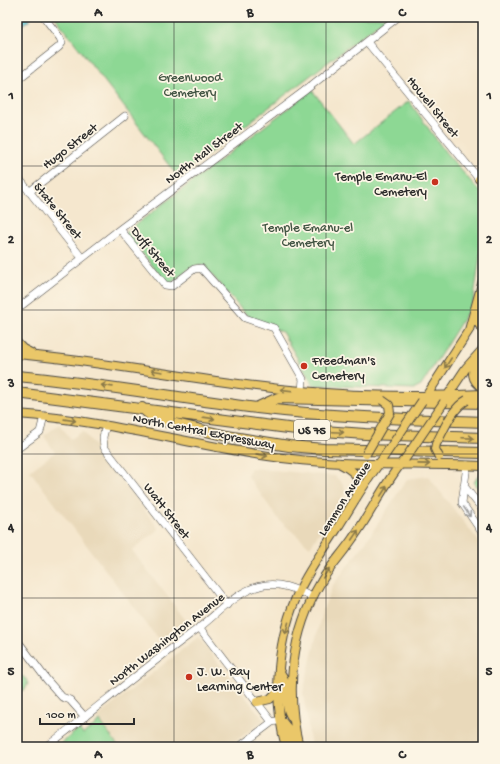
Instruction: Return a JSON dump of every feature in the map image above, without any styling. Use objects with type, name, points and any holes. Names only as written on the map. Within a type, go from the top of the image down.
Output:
[{"type":"highway","name":"North Central Expressway","points":[[17,376],[96,385],[256,408],[348,417],[483,422]]},
{"type":"highway","name":"North Central Expressway","points":[[17,393],[296,429],[365,434],[483,438]]},
{"type":"highway","points":[[256,408],[278,398],[483,403]]},
{"type":"highway","points":[[142,408],[155,419],[257,442],[324,449],[483,453]]},
{"type":"main road","name":"Lemmon Avenue","points":[[286,747],[277,721],[279,671],[286,632],[299,591],[381,460],[469,330],[476,310],[483,280]]},
{"type":"main road","points":[[476,310],[477,322],[483,329]]},
{"type":"main road","points":[[17,343],[23,349],[39,356]]},
{"type":"main road","points":[[483,349],[475,364],[473,376],[476,382],[483,388]]},
{"type":"main road","points":[[299,747],[294,721],[291,686],[293,662],[299,632],[312,597],[331,566],[353,538],[466,368],[483,349]]},
{"type":"main road","points":[[17,354],[302,392],[424,398],[483,395]]},
{"type":"main road","points":[[352,463],[366,454],[390,413],[389,405],[382,400],[366,395]]},
{"type":"main road","points":[[447,464],[438,457],[435,449],[436,444],[460,404],[483,395]]},
{"type":"main road","name":"North Central Expressway","points":[[17,414],[44,416],[106,425],[269,456],[338,463],[381,460],[483,466]]},
{"type":"main road","points":[[338,463],[353,471],[358,481],[352,505]]},
{"type":"main road","points":[[279,671],[285,682],[287,711],[294,721]]},
{"type":"main road","points":[[257,702],[270,699],[279,690]]},
{"type":"main road","points":[[277,721],[289,730],[294,747]]},
{"type":"street","points":[[17,80],[62,43],[60,38],[44,17]]},
{"type":"street","name":"North Hall Street","points":[[18,307],[303,92],[398,17]]},
{"type":"street","name":"Howell Street","points":[[367,42],[482,180]]},
{"type":"street","name":"Hugo Street","points":[[29,192],[125,116]]},
{"type":"street","name":"State Street","points":[[17,176],[82,258]]},
{"type":"street","name":"Duff Street","points":[[120,229],[165,285],[170,286],[194,268],[201,268],[246,318],[274,328],[303,379],[302,392]]},
{"type":"street","points":[[17,449],[40,432],[44,416]]},
{"type":"street","name":"Watt Street","points":[[106,425],[103,437],[104,447],[227,605]]},
{"type":"street","points":[[467,465],[462,503],[483,534]]},
{"type":"street","points":[[464,486],[483,510]]},
{"type":"street","name":"North Washington Avenue","points":[[46,747],[227,605],[254,588],[266,584],[280,585],[312,597]]},
{"type":"street","points":[[199,627],[257,702],[277,721],[239,747]]},
{"type":"street","points":[[17,640],[62,697],[70,700],[85,717]]},
{"type":"street","points":[[17,655],[24,650]]},
{"type":"shaded area","points":[[59,424],[71,439],[83,431],[159,529],[132,550],[187,622],[161,643],[30,471],[55,452],[44,436]]},
{"type":"shaded area","points":[[251,468],[335,476],[341,482],[345,489],[345,493],[310,547],[279,520],[247,475]]},
{"type":"shaded area","points":[[428,476],[483,547],[483,746],[311,747],[303,693],[322,612],[333,585],[365,543],[407,479]]},
{"type":"shaded area","name":"J. W. Ray Learning Center","points":[[198,637],[264,720],[228,747],[119,747],[97,717]]},
{"type":"green space","name":"Greenwood Cemetery","points":[[55,17],[387,17],[178,177]]},
{"type":"green space","name":"Temple Emanu-el Cemetery","points":[[312,90],[354,144],[409,101],[446,153],[483,195],[483,237],[473,303],[421,386],[415,389],[313,385],[282,332],[248,317],[204,266],[194,266],[172,283],[167,283],[125,233]]},
{"type":"green space","points":[[479,474],[483,474],[483,495],[474,483]]},
{"type":"green space","points":[[22,676],[26,679],[28,684],[24,690],[17,691],[17,677]]},
{"type":"green space","points":[[100,721],[119,747],[56,747],[79,729],[83,734]]},
{"type":"water","points":[[20,17],[28,17],[30,20],[17,29],[17,19]]},
{"type":"place","name":"Temple Emanu-El Cemetery","points":[[435,182]]},
{"type":"place","name":"Freedman's Cemetery","points":[[304,366]]},
{"type":"place","name":"J. W. Ray Learning Center","points":[[189,677]]}]
